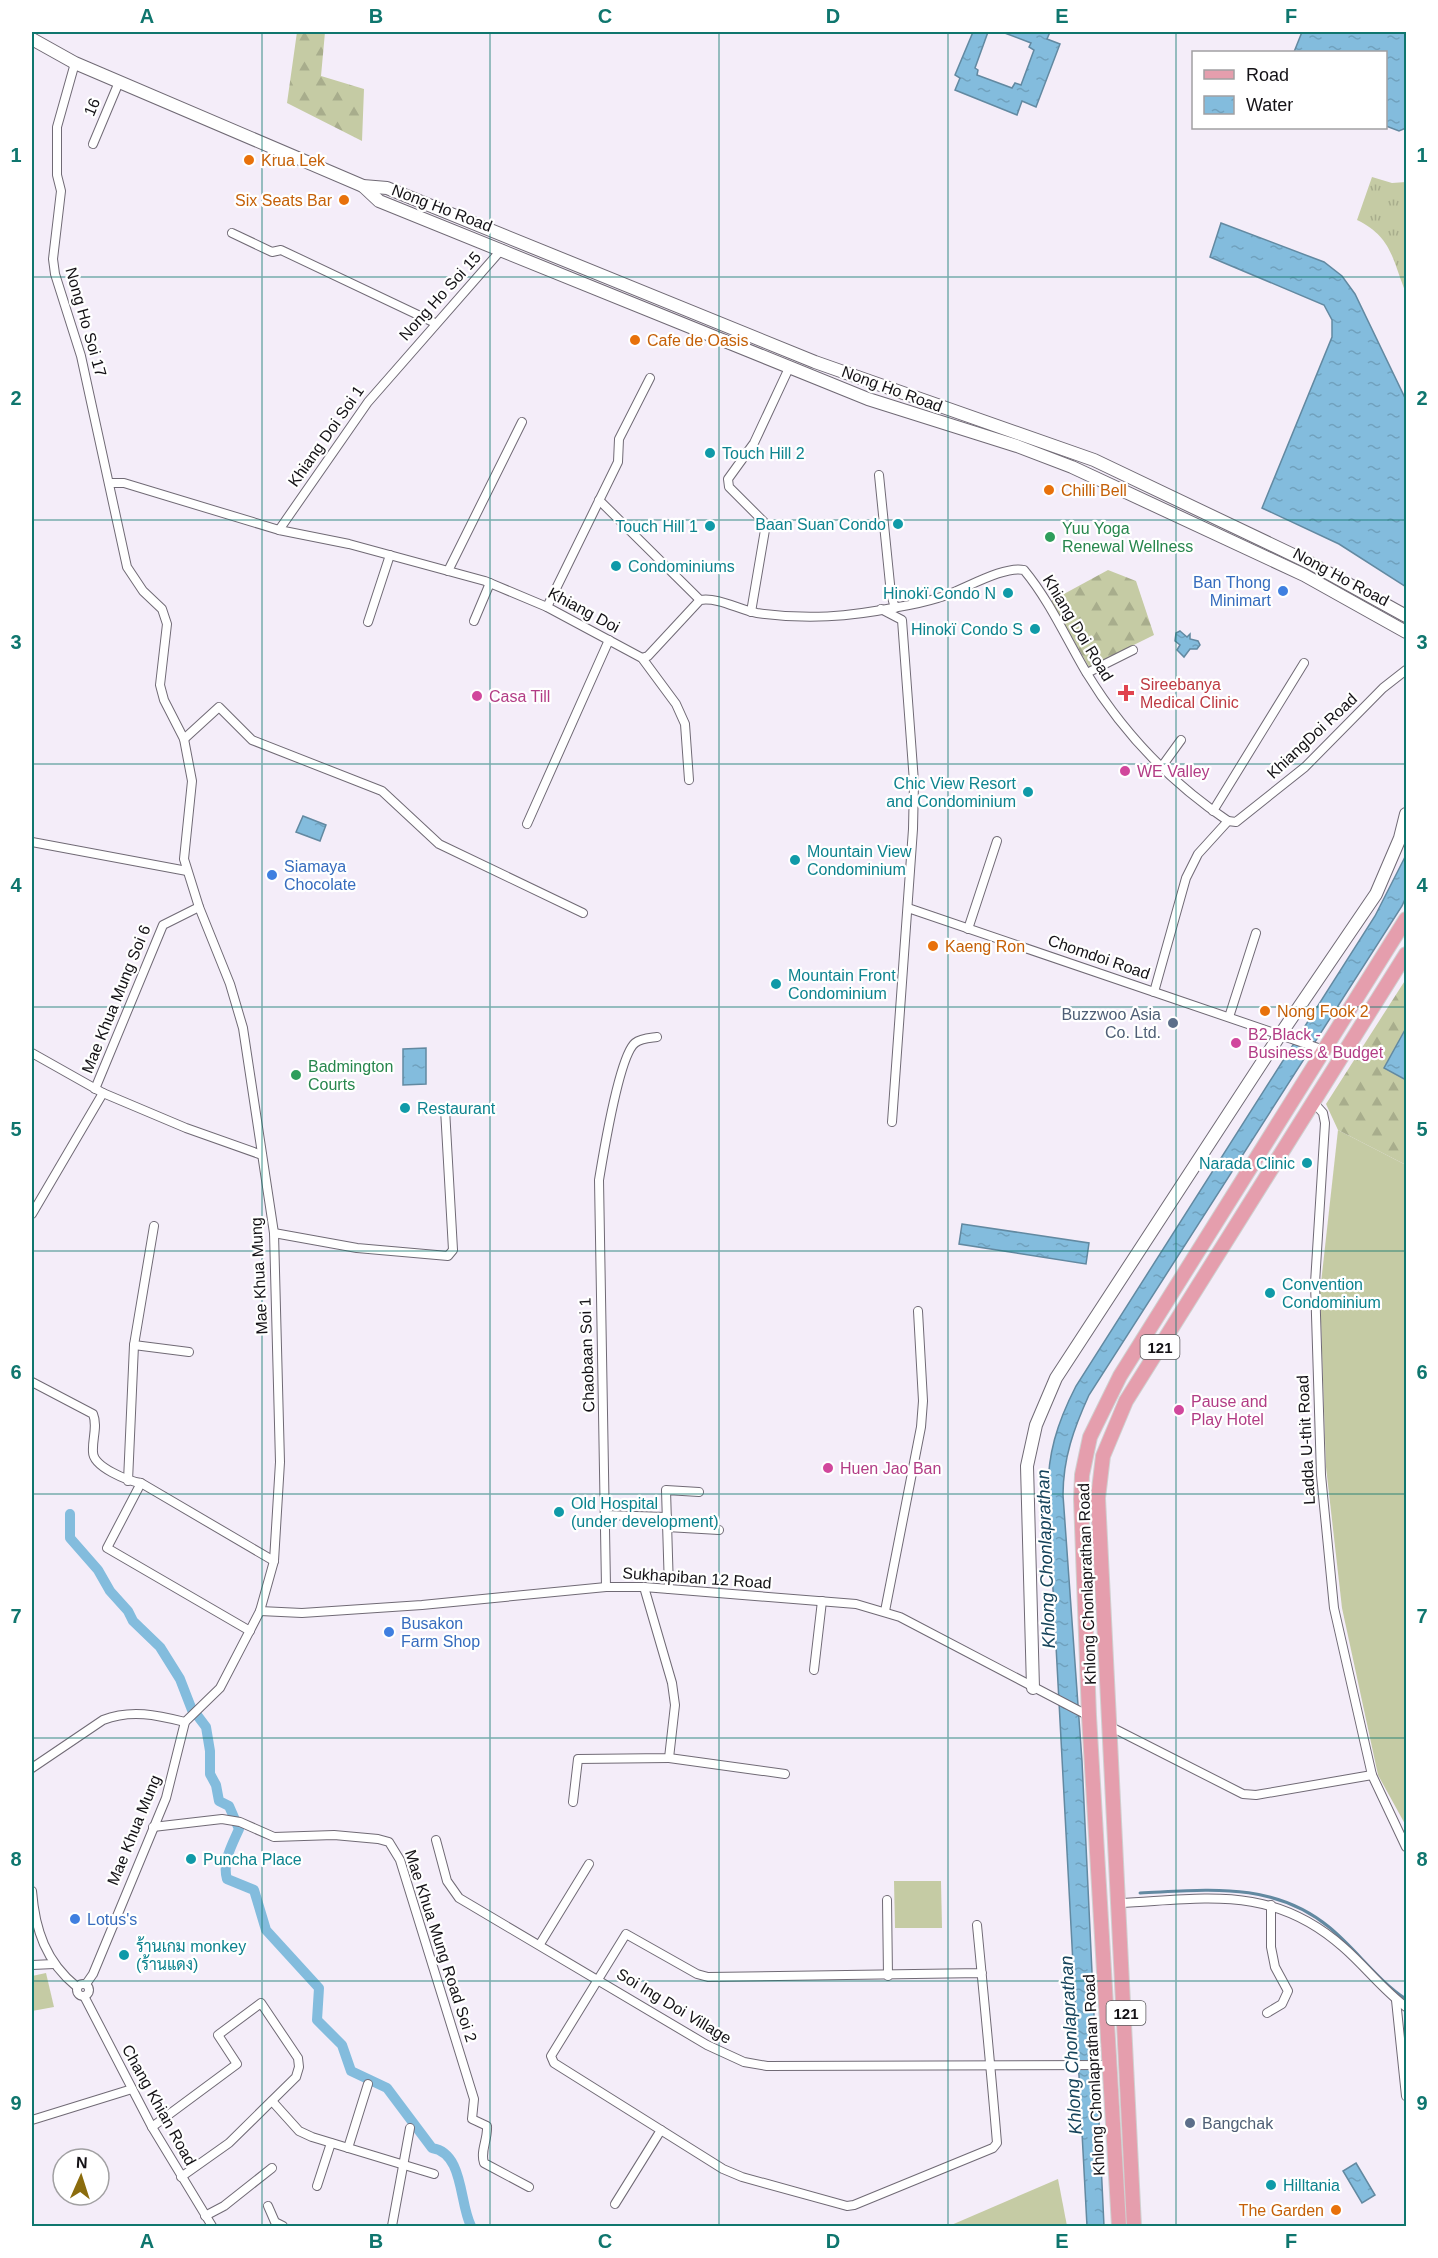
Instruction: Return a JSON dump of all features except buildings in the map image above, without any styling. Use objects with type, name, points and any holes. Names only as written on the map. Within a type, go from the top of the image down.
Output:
[{"type":"main road","name":"Khlong Chonlaprathan Road","points":[[1119,2226],[1089,1716],[1081,1499],[1082,1475],[1090,1437],[1120,1376],[1407,918]]},
{"type":"main road","name":"Khlong Chonlaprathan Road","points":[[1134,2226],[1120,1903],[1098,1498],[1099,1475],[1111,1432],[1126,1401],[1407,954]]},
{"type":"main road","points":[[1298,1092],[1314,1103]]},
{"type":"main road","points":[[1089,1686],[1093,1707],[1100,1713],[1105,1710],[1107,1688]]},
{"type":"main road","points":[[1094,1792],[1105,1773],[1103,1737],[1107,1736],[1110,1742]]},
{"type":"street","name":"Nong Ho Road","points":[[32,39],[75,63],[363,186],[387,188],[800,356],[1094,460],[1310,563],[1407,616]]},
{"type":"street","name":"Nong Ho Soi 17","points":[[75,63],[57,127],[57,174],[61,191],[53,259],[55,274],[81,356],[109,483]]},
{"type":"street","name":"16","points":[[93,144],[119,82]]},
{"type":"street","name":"Nong Ho Road","points":[[363,186],[379,201],[502,249],[795,370],[911,414],[1027,450],[1087,474],[1304,575],[1407,632]]},
{"type":"street","points":[[232,233],[272,252],[281,249],[435,323]]},
{"type":"street","name":"Nong Ho Soi 15","points":[[279,530],[368,402],[502,249]]},
{"type":"street","points":[[556,271],[561,257]]},
{"type":"street","points":[[751,612],[766,524],[729,487],[728,479],[754,442],[795,370],[800,356]]},
{"type":"street","points":[[547,607],[618,462],[619,439],[650,378]]},
{"type":"street","points":[[448,571],[522,422]]},
{"type":"street","points":[[1087,474],[1094,460]]},
{"type":"street","points":[[689,780],[684,724],[676,704],[642,658],[648,656],[700,600],[708,598],[751,612],[811,619],[895,608],[891,594],[879,475]]},
{"type":"street","name":"Khiang Doi","points":[[109,483],[124,483],[279,530],[390,555],[490,583],[547,607],[642,658]]},
{"type":"street","name":"Mae Khua Mung","points":[[86,1984],[93,1974],[166,1798],[185,1722],[220,1688],[260,1611],[274,1561],[280,1434],[274,1233],[243,1028],[230,984],[187,871],[184,844],[192,781],[184,739],[164,700],[160,685],[167,624],[162,609],[143,591],[127,567],[109,483]]},
{"type":"street","points":[[599,500],[700,600]]},
{"type":"street","points":[[368,622],[390,555]]},
{"type":"street","name":"Khiang Doi Road","points":[[895,608],[938,598],[1017,568],[1024,570],[1118,720],[1160,769],[1228,821]]},
{"type":"street","points":[[474,621],[490,583]]},
{"type":"street","points":[[881,609],[902,620],[914,783],[908,908],[892,1122]]},
{"type":"street","points":[[527,824],[609,640]]},
{"type":"street","points":[[1087,672],[1133,650]]},
{"type":"street","points":[[1213,810],[1304,663]]},
{"type":"street","points":[[1154,992],[1186,878],[1198,854],[1228,821],[1236,822],[1305,767],[1383,688],[1407,670]]},
{"type":"street","points":[[184,739],[219,708],[252,740],[382,792],[439,844],[583,913]]},
{"type":"street","points":[[1160,769],[1181,740]]},
{"type":"street","points":[[1037,1690],[1026,1486],[1035,1425],[1056,1378],[1280,1035],[1376,894],[1407,814]]},
{"type":"street","points":[[968,929],[997,841]]},
{"type":"street","points":[[32,842],[187,871]]},
{"type":"street","name":"Mae Khua Mung Soi 6","points":[[32,1214],[99,1091],[163,925],[199,907]]},
{"type":"street","name":"Chomdoi Road","points":[[908,908],[1324,1050]]},
{"type":"street","points":[[1229,1017],[1256,933]]},
{"type":"street","name":"Chaobaan Soi 1","points":[[606,1587],[599,1180],[610,1122],[630,1049],[639,1040],[657,1037]]},
{"type":"street","points":[[32,1053],[99,1091],[186,1128],[262,1155]]},
{"type":"street","name":"Ladda U-thit Road","points":[[1314,1103],[1323,1113],[1325,1123],[1315,1283],[1321,1475],[1334,1608],[1372,1775],[1407,1847]]},
{"type":"street","points":[[274,1233],[357,1248],[448,1256],[453,1250],[445,1109]]},
{"type":"street","points":[[128,1481],[134,1345],[154,1226]]},
{"type":"street","points":[[885,1611],[921,1427],[923,1401],[918,1311]]},
{"type":"street","points":[[134,1345],[189,1352]]},
{"type":"street","points":[[32,1382],[93,1414],[94,1459],[128,1481],[141,1483],[274,1561]]},
{"type":"street","points":[[141,1483],[107,1548],[250,1631]]},
{"type":"street","points":[[669,1589],[666,1490],[699,1492]]},
{"type":"street","points":[[605,1515],[667,1517]]},
{"type":"street","points":[[667,1527],[719,1530]]},
{"type":"street","name":"Sukhapiban 12 Road","points":[[260,1611],[302,1613],[422,1605],[606,1587],[644,1587],[856,1604],[885,1611],[1089,1716]]},
{"type":"street","points":[[644,1587],[672,1683],[675,1705],[669,1758]]},
{"type":"street","points":[[814,1670],[822,1601]]},
{"type":"street","points":[[32,1768],[103,1720],[116,1715],[144,1713],[185,1722]]},
{"type":"street","points":[[1109,1726],[1243,1794],[1256,1795],[1372,1775]]},
{"type":"street","points":[[573,1802],[578,1759],[669,1758],[785,1774]]},
{"type":"street","name":"Mae Khua Mung Road Soi 2","points":[[153,1827],[222,1820],[240,1822],[274,1837],[334,1835],[389,1842],[400,1860],[474,2099],[472,2119],[487,2126],[488,2135],[482,2156],[484,2163],[529,2187]]},
{"type":"street","name":"Soi Ing Doi Village","points":[[436,1840],[447,1881],[459,1898],[707,2045],[744,2062],[767,2066],[1110,2065]]},
{"type":"street","points":[[540,1944],[589,1864]]},
{"type":"street","points":[[32,1891],[37,1930],[54,1964],[77,1987],[77,1994],[84,1996],[89,1991],[86,1984],[80,1984],[77,1987]]},
{"type":"street","points":[[1120,1903],[1224,1898],[1271,1905],[1318,1927],[1343,1946],[1396,2000],[1407,2007]]},
{"type":"street","points":[[887,1900],[888,1976]]},
{"type":"street","points":[[1267,2013],[1281,2004],[1288,1990],[1275,1967],[1271,1947],[1271,1905]]},
{"type":"street","points":[[977,1925],[982,1973],[997,2143],[993,2148],[854,2205],[847,2206],[742,2177],[723,2169],[554,2063],[551,2056],[626,1934],[697,1974],[708,1977],[982,1973]]},
{"type":"street","points":[[32,1965],[54,1964]]},
{"type":"street","name":"Chang Khian Road","points":[[84,1996],[152,2127],[212,2226]]},
{"type":"street","points":[[1396,2000],[1407,2096]]},
{"type":"street","points":[[152,2127],[237,2064],[218,2035],[261,2003],[298,2058],[299,2067],[296,2076],[229,2143],[181,2176]]},
{"type":"street","points":[[348,2148],[368,2084]]},
{"type":"street","points":[[32,2120],[132,2089]]},
{"type":"street","points":[[272,2101],[299,2131],[434,2174]]},
{"type":"street","points":[[392,2226],[410,2127]]},
{"type":"street","points":[[615,2204],[661,2130]]},
{"type":"street","points":[[317,2186],[331,2143]]},
{"type":"street","points":[[205,2216],[243,2193],[273,2168]]},
{"type":"street","points":[[268,2206],[275,2225]]},
{"type":"green space","points":[[297,32],[325,32],[321,76],[364,89],[362,141],[287,103]]},
{"type":"green space","points":[[1372,177],[1392,183],[1406,182],[1406,293],[1394,259],[1384,242],[1369,227],[1357,220]]},
{"type":"green space","points":[[1108,570],[1136,581],[1154,635],[1089,667],[1051,601]]},
{"type":"green space","points":[[1406,979],[1406,1028],[1384,1068],[1406,1080],[1406,1165],[1338,1130],[1326,1104]]},
{"type":"green space","points":[[1338,1130],[1406,1165],[1405,1824],[1378,1775],[1342,1608],[1326,1467],[1320,1292]]},
{"type":"green space","points":[[894,1881],[941,1881],[942,1928],[895,1928]]},
{"type":"green space","points":[[46,1973],[54,2007],[32,2011],[32,1976]]},
{"type":"green space","points":[[1058,2179],[1067,2226],[949,2226]]},
{"type":"water","points":[[973,32],[988,32],[975,68],[978,70],[977,75],[1012,88],[1015,83],[1021,85],[1034,50],[1029,47],[1031,43],[1002,32],[1050,32],[1047,39],[1060,44],[1036,107],[1022,101],[1017,115],[955,90],[960,78],[955,75]]},
{"type":"water","points":[[1302,32],[1406,32],[1406,128],[1399,131],[1387,126],[1387,51],[1294,51]]},
{"type":"water","points":[[1221,223],[1324,262],[1342,276],[1355,294],[1406,400],[1406,587],[1339,544],[1262,508],[1332,337],[1332,320],[1324,305],[1210,257]]},
{"type":"water","points":[[1180,631],[1187,637],[1190,634],[1190,639],[1198,641],[1200,645],[1197,649],[1190,649],[1184,657],[1177,650],[1180,645],[1175,641],[1176,633]]},
{"type":"water","points":[[303,816],[326,825],[320,841],[296,832]]},
{"type":"water","points":[[1406,855],[1406,897],[1402,906],[1089,1395],[1074,1431],[1067,1456],[1063,1495],[1082,1761],[1104,2226],[1087,2226],[1048,1496],[1049,1467],[1054,1440],[1063,1413],[1076,1386],[1375,916]]},
{"type":"water","points":[[1406,1028],[1406,1080],[1384,1068]]},
{"type":"water","points":[[426,1048],[426,1084],[403,1085],[403,1049]]},
{"type":"water","points":[[962,1224],[1089,1243],[1086,1264],[959,1244]]},
{"type":"water","points":[[1356,2163],[1375,2195],[1362,2203],[1343,2171]]},
{"type":"waterway","points":[[70,1514],[70,1538],[98,1570],[110,1591],[128,1611],[133,1621],[160,1647],[180,1679],[192,1710]]},
{"type":"waterway","points":[[197,1715],[206,1727],[210,1751],[210,1774],[216,1785],[219,1801],[229,1806],[239,1829],[227,1860],[227,1879],[254,1890],[266,1930],[319,1988],[317,2020],[342,2045],[351,2071],[387,2088],[432,2148],[442,2152],[450,2159],[459,2180],[471,2226]]},
{"type":"waterway","points":[[1140,1893],[1215,1890],[1263,1895],[1285,1902],[1308,1912],[1329,1927],[1386,1983],[1406,1999]]},
{"type":"place","name":"Krua Lek","points":[[249,160]]},
{"type":"place","name":"Six Seats Bar","points":[[344,200]]},
{"type":"place","name":"Cafe de Oasis","points":[[635,340]]},
{"type":"place","name":"Touch Hill 2","points":[[710,453]]},
{"type":"place","name":"Chilli Bell","points":[[1049,490]]},
{"type":"place","name":"Baan Suan Condo","points":[[898,524]]},
{"type":"place","name":"Touch Hill 1","points":[[710,526]]},
{"type":"place","name":"Yuu Yoga Renewal Wellness","points":[[1050,537]]},
{"type":"place","name":"Condominiums","points":[[616,566]]},
{"type":"place","name":"Ban Thong Minimart","points":[[1283,591]]},
{"type":"place","name":"Hinokï Condo N","points":[[1008,593]]},
{"type":"place","name":"Hinokï Condo S","points":[[1035,629]]},
{"type":"place","name":"Sireebanya Medical Clinic","points":[[1126,693]]},
{"type":"place","name":"Casa Till","points":[[477,696]]},
{"type":"place","name":"WE Valley","points":[[1125,771]]},
{"type":"place","name":"Chic View Resort and Condominium","points":[[1028,792]]},
{"type":"place","name":"Mountain View Condominium","points":[[795,860]]},
{"type":"place","name":"Siamaya Chocolate","points":[[272,875]]},
{"type":"place","name":"Kaeng Ron","points":[[933,946]]},
{"type":"place","name":"Mountain Front Condominium","points":[[776,984]]},
{"type":"place","name":"Nong Fook 2","points":[[1265,1011]]},
{"type":"place","name":"Buzzwoo Asia Co. Ltd.","points":[[1173,1023]]},
{"type":"place","name":"B2 Black - Business & Budget","points":[[1236,1043]]},
{"type":"place","name":"Badmington Courts","points":[[296,1075]]},
{"type":"place","name":"Restaurant","points":[[405,1108]]},
{"type":"place","name":"Narada Clinic","points":[[1307,1163]]},
{"type":"place","name":"Convention Condominium","points":[[1270,1293]]},
{"type":"place","name":"Pause and Play Hotel","points":[[1179,1410]]},
{"type":"place","name":"Huen Jao Ban","points":[[828,1468]]},
{"type":"place","name":"Old Hospital (under development)","points":[[559,1512]]},
{"type":"place","name":"Busakon Farm Shop","points":[[389,1632]]},
{"type":"place","name":"Puncha Place","points":[[191,1859]]},
{"type":"place","name":"Lotus's","points":[[75,1919]]},
{"type":"place","name":"ร้านเกม monkey (ร้านแดง)","points":[[124,1955]]},
{"type":"place","name":"Bangchak","points":[[1190,2123]]},
{"type":"place","name":"Hilltania","points":[[1271,2185]]},
{"type":"place","name":"The Garden","points":[[1336,2210]]},
{"type":"water label","name":"Khlong Chonlaprathan","points":[[1046,1559]]},
{"type":"water label","name":"Khlong Chonlaprathan","points":[[1071,2045]]}]
